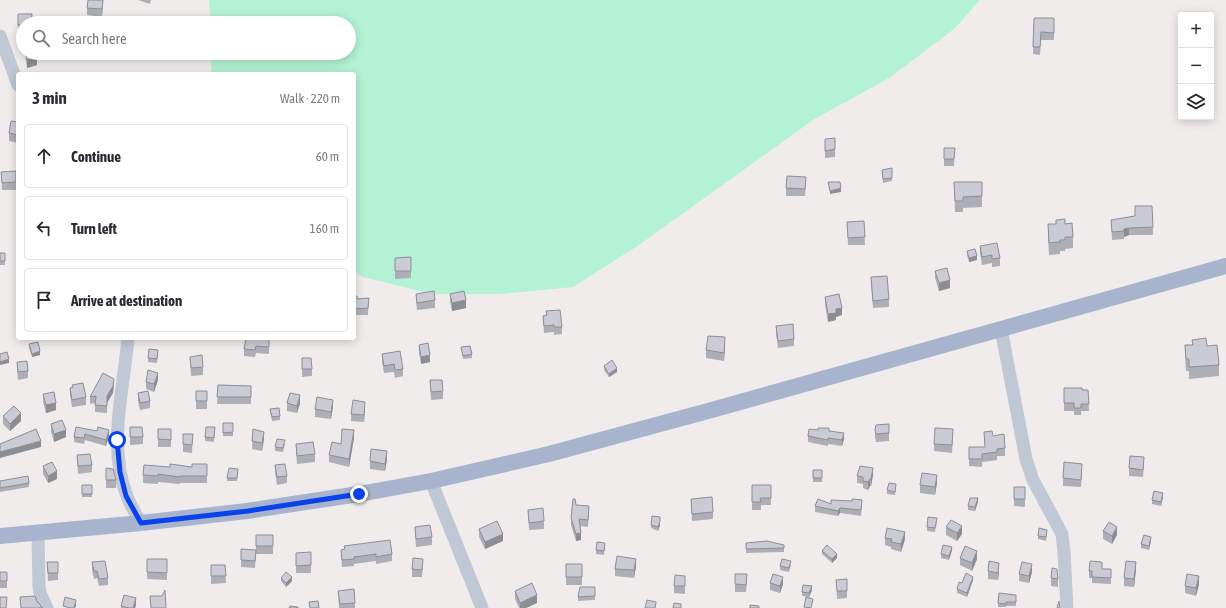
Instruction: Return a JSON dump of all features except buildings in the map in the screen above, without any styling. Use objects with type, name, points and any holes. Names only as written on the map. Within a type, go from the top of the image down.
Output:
[{"type":"main road","points":[[0,536],[141,523],[248,511],[431,481],[549,454],[708,411],[1226,266]]},
{"type":"street","points":[[0,36],[16,80]]},
{"type":"street","points":[[1001,329],[1026,459],[1033,480],[1062,534],[1067,608]]},
{"type":"street","points":[[128,340],[119,409],[117,440],[120,472],[126,496],[141,523]]},
{"type":"street","points":[[431,481],[482,608]]},
{"type":"street","points":[[38,533],[38,587],[47,608]]},
{"type":"green space","points":[[209,0],[980,0],[954,29],[889,78],[813,120],[639,245],[573,287],[501,294],[432,294],[363,277],[356,272],[356,72],[211,72],[211,60],[356,60],[356,16],[210,16]]},
{"type":"route","points":[[117,440],[120,472],[126,496],[141,523],[248,511],[359,494]]}]
